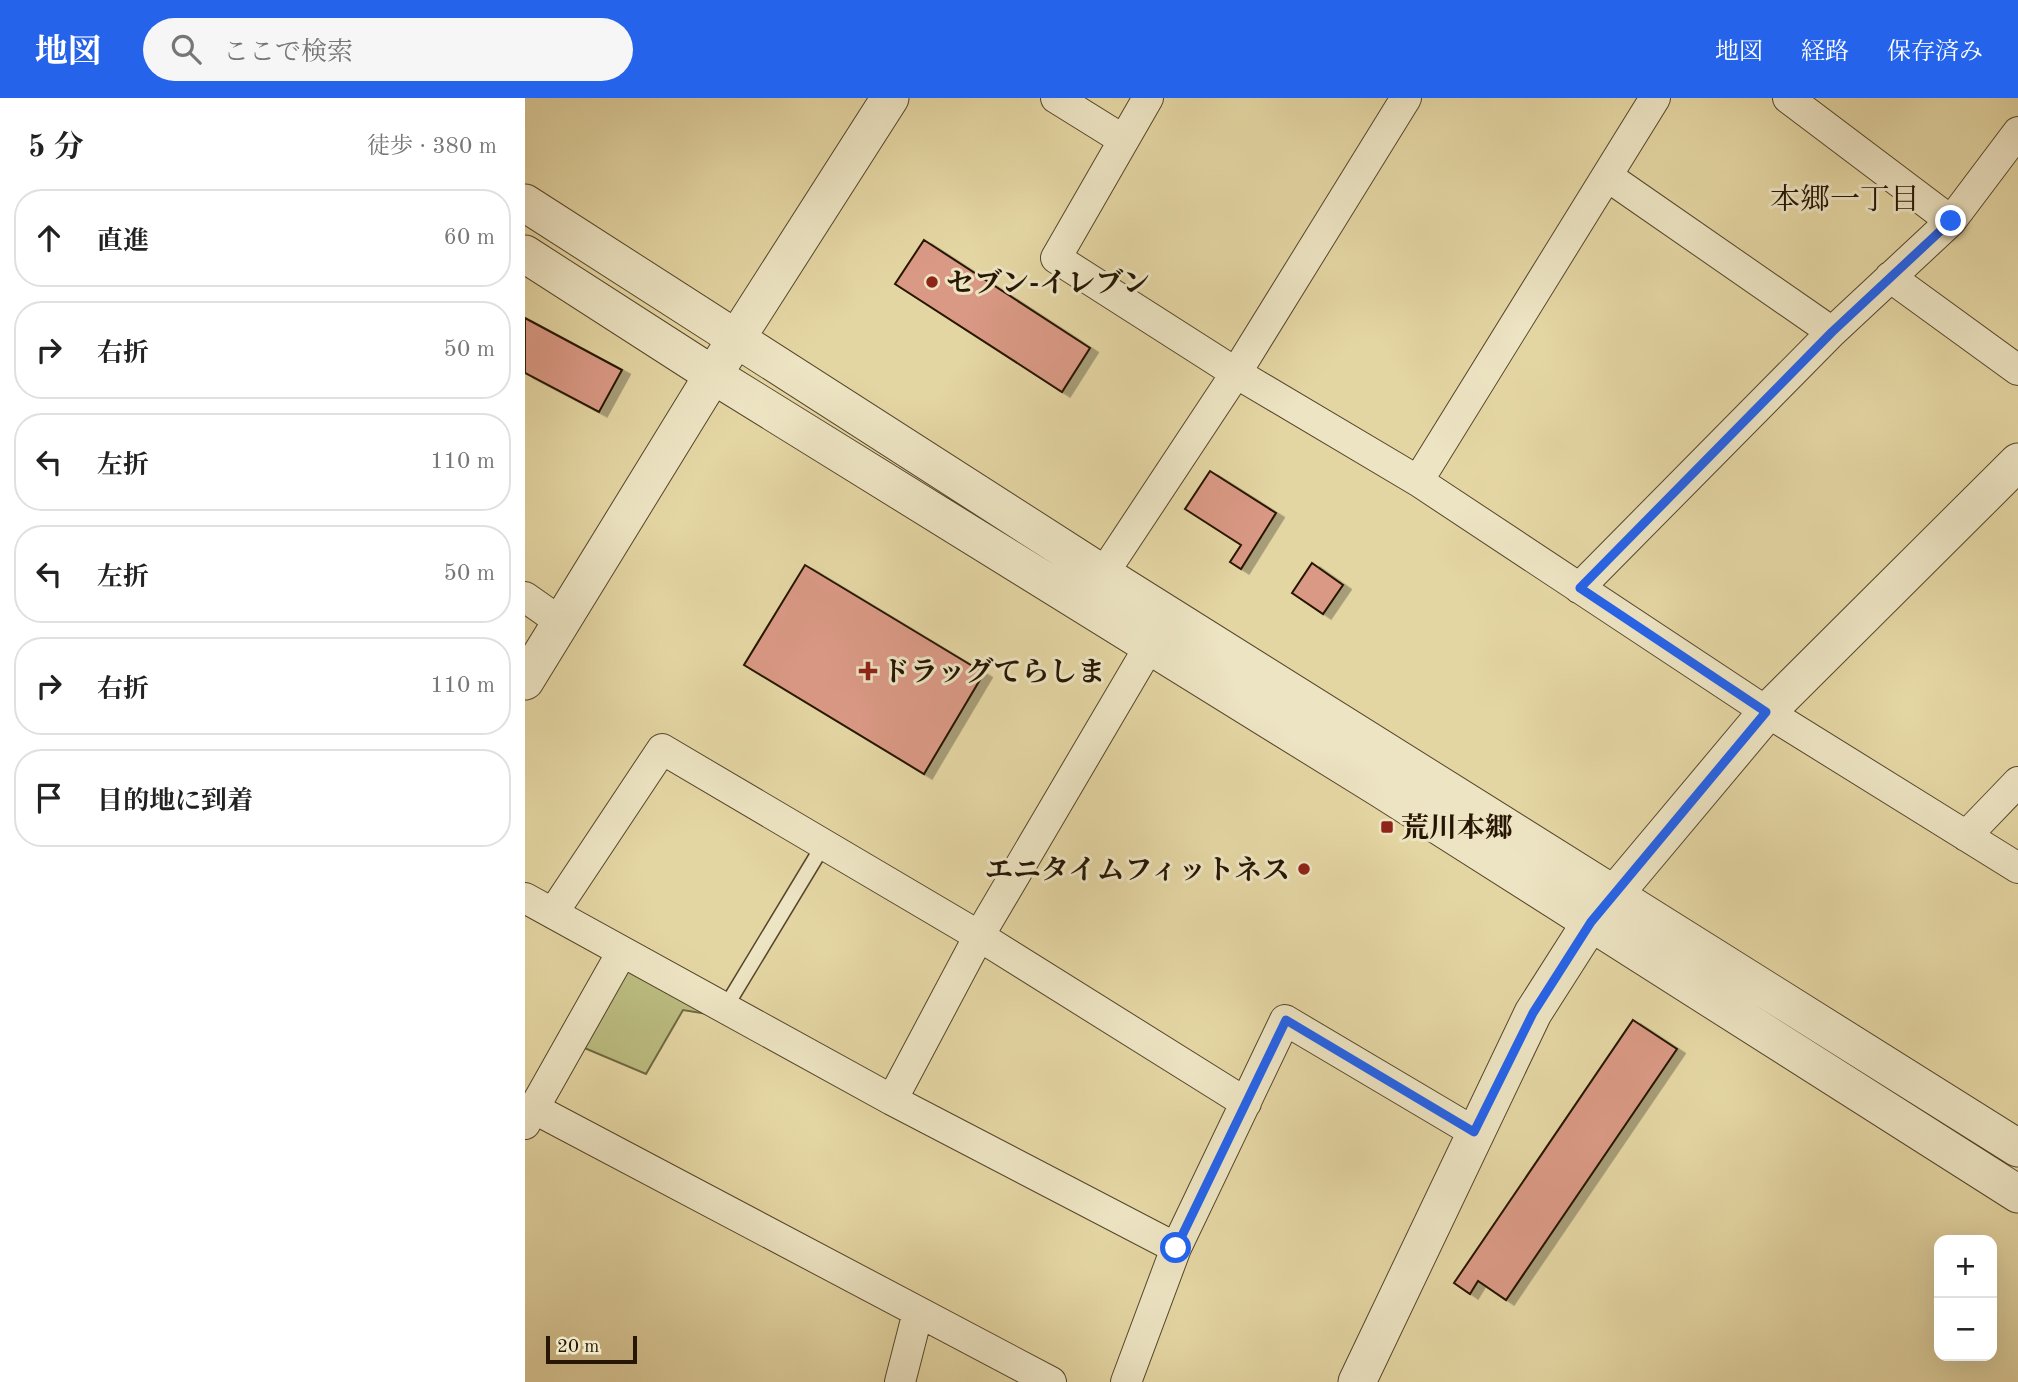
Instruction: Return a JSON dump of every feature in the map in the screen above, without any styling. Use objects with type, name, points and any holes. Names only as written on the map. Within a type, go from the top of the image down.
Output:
[{"type":"street","points":[[525,681],[713,375],[890,98]]},
{"type":"street","points":[[1056,98],[1122,139]]},
{"type":"street","points":[[1148,98],[1122,139],[1056,258],[1235,373],[1418,481],[1766,712],[2018,869]]},
{"type":"street","points":[[1103,574],[1235,373],[1406,98]]},
{"type":"street","points":[[1418,481],[1654,98]]},
{"type":"street","points":[[1788,98],[1951,221]]},
{"type":"street","points":[[1580,588],[1832,332],[1951,221],[2018,132]]},
{"type":"street","points":[[1607,176],[1832,332]]},
{"type":"street","points":[[525,203],[1103,574],[2018,1148]]},
{"type":"street","points":[[525,254],[713,375],[1591,922],[2018,1194]]},
{"type":"street","points":[[1890,276],[2018,370]]},
{"type":"street","points":[[1357,1382],[1533,1013],[1591,922],[1766,712],[2018,462]]},
{"type":"street","points":[[525,597],[562,623]]},
{"type":"street","points":[[892,1100],[979,936],[1149,647]]},
{"type":"street","points":[[553,913],[662,749],[979,936],[1246,1103]]},
{"type":"street","points":[[1966,836],[2018,782]]},
{"type":"street","points":[[525,898],[892,1100],[1176,1248]]},
{"type":"street","points":[[622,951],[529,1116],[1051,1382]]},
{"type":"street","points":[[1126,1382],[1176,1248],[1286,1020],[1474,1132]]},
{"type":"street","points":[[900,1382],[918,1312]]},
{"type":"lane","points":[[725,1008],[824,844]]},
{"type":"green space","points":[[624,961],[720,1016],[683,1010],[646,1074],[582,1047]]},
{"type":"building","points":[[924,240],[1090,348],[1062,392],[895,284]]},
{"type":"building","points":[[525,318],[622,370],[599,412],[525,373]]},
{"type":"building","points":[[1210,471],[1276,513],[1241,569],[1230,562],[1241,545],[1185,509]]},
{"type":"building","points":[[1312,563],[1343,585],[1323,614],[1292,593]]},
{"type":"building","points":[[805,565],[984,673],[924,774],[744,665]]},
{"type":"building","points":[[1633,1020],[1677,1049],[1506,1300],[1478,1281],[1470,1294],[1454,1283]]},
{"type":"place","name":"セブン-イレブン","points":[[932,282]]},
{"type":"place","name":"ドラッグてらしま","points":[[868,671]]},
{"type":"place","name":"荒川本郷","points":[[1387,827]]},
{"type":"place","name":"エニタイムフィットネス","points":[[1304,869]]},
{"type":"district","name":"本郷一丁目","points":[[1845,199]]},
{"type":"route","points":[[1176,1248],[1286,1020],[1474,1132],[1533,1013],[1591,922],[1766,712],[1580,588],[1832,332],[1951,221]]}]
